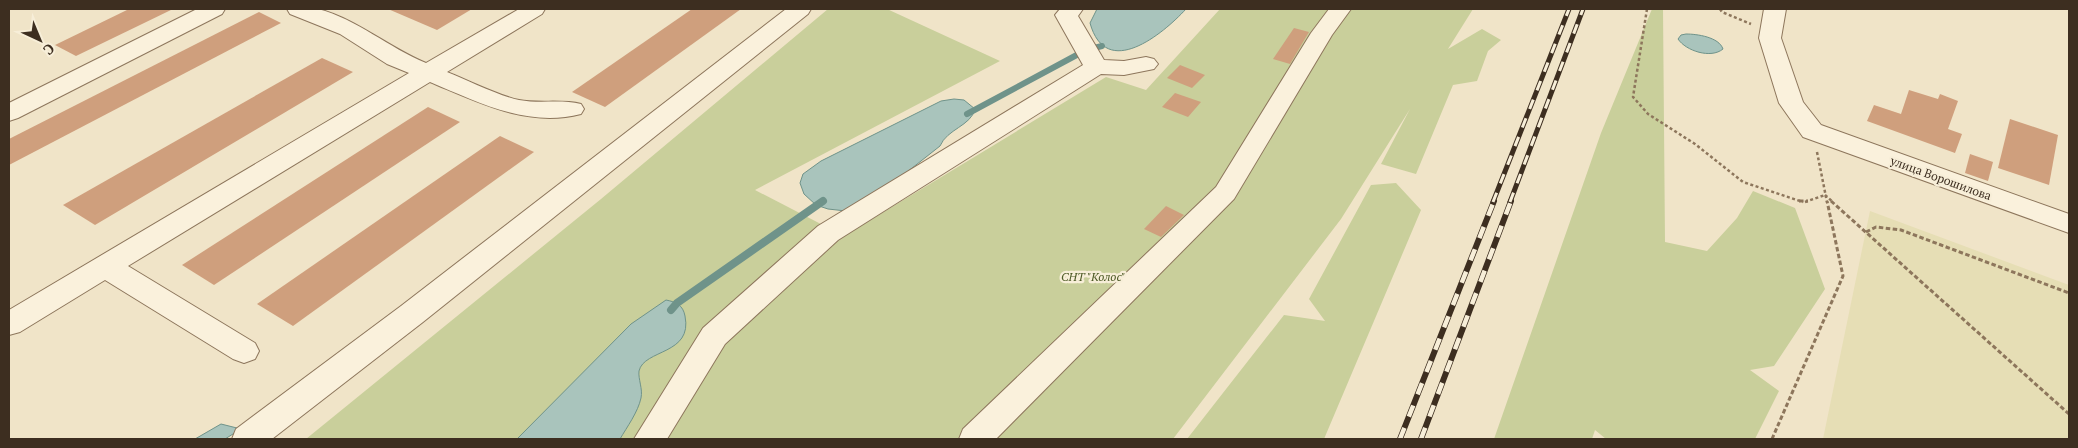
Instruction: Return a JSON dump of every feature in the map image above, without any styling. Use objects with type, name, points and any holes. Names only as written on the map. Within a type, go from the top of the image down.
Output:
[{"type":"street","points":[[9,113],[214,9]]},
{"type":"street","points":[[298,9],[348,29],[395,59],[513,107],[544,111],[572,109]]},
{"type":"street","points":[[9,324],[534,9]]},
{"type":"street","points":[[248,439],[412,314],[800,9]]},
{"type":"street","points":[[1072,9],[1066,15],[1096,67]]},
{"type":"street","points":[[975,439],[1225,193],[1322,33],[1340,9]]},
{"type":"street","points":[[1775,9],[1770,38],[1792,103],[1827,132]]},
{"type":"street","points":[[650,439],[714,336],[828,233],[1096,67],[1124,68],[1146,64]]},
{"type":"street","name":"улица Ворошилова","points":[[1827,132],[2069,224]]},
{"type":"street","points":[[105,266],[244,351]]},
{"type":"path","points":[[1647,9],[1633,97],[1648,114],[1695,144],[1743,182],[1804,202],[1825,195]]},
{"type":"path","points":[[1720,9],[1722,12],[1756,26],[1770,38]]},
{"type":"path","points":[[1772,439],[1843,276],[1825,195],[1827,132]]},
{"type":"path","points":[[1825,195],[2069,414]]},
{"type":"path","points":[[1866,232],[1876,227],[1901,230],[2069,293]]},
{"type":"shaded area","points":[[1870,211],[2069,285],[2069,439],[1823,439]]},
{"type":"green space","name":"СНТ \"Колос\"","points":[[828,9],[887,9],[1000,61],[755,190],[844,236],[1106,77],[1146,90],[1220,9],[1473,9],[1448,49],[1482,29],[1501,40],[1488,51],[1477,81],[1453,85],[1416,174],[1381,164],[1410,109],[1341,219],[1173,439],[306,439],[601,199]]},
{"type":"green space","points":[[1652,9],[1663,9],[1665,242],[1707,251],[1737,218],[1753,191],[1795,208],[1825,289],[1774,366],[1750,370],[1779,391],[1755,439],[1606,439],[1595,430],[1592,439],[1494,439],[1601,133]]},
{"type":"green space","points":[[1396,183],[1421,210],[1324,439],[1187,439],[1284,315],[1325,321],[1309,299],[1371,185]]},
{"type":"water","points":[[1097,9],[1186,9],[1164,30],[1150,40],[1121,51],[1109,49],[1098,40],[1090,23]]},
{"type":"water","points":[[1686,34],[1712,39],[1721,45],[1723,49],[1712,53],[1693,50],[1678,39],[1681,35]]},
{"type":"water","points":[[964,100],[975,109],[973,115],[948,135],[940,146],[888,187],[846,211],[828,209],[816,205],[804,194],[800,183],[803,174],[821,161],[941,101]]},
{"type":"water","points":[[666,300],[676,303],[683,309],[686,329],[682,338],[675,345],[643,364],[639,371],[640,403],[620,439],[517,439],[631,324]]},
{"type":"water","points":[[221,424],[241,429],[225,439],[195,439]]},
{"type":"building","points":[[129,9],[173,9],[76,56],[55,45]]},
{"type":"building","points":[[388,9],[472,9],[437,30]]},
{"type":"building","points":[[692,9],[741,9],[605,107],[572,92]]},
{"type":"building","points":[[259,12],[281,23],[9,165],[9,139]]},
{"type":"building","points":[[1294,28],[1309,32],[1290,64],[1273,59]]},
{"type":"building","points":[[322,58],[353,72],[95,225],[63,205]]},
{"type":"building","points":[[1180,65],[1205,75],[1192,88],[1167,78]]},
{"type":"building","points":[[1909,90],[1938,99],[1940,94],[1958,101],[1948,129],[1962,134],[1955,153],[1867,121],[1874,105],[1901,114]]},
{"type":"building","points":[[1175,93],[1201,102],[1188,117],[1162,107]]},
{"type":"building","points":[[428,107],[460,122],[214,285],[182,265]]},
{"type":"building","points":[[2010,119],[2058,135],[2049,185],[1998,168]]},
{"type":"building","points":[[500,136],[534,152],[293,326],[257,304]]},
{"type":"building","points":[[1970,154],[1993,162],[1988,181],[1965,173]]},
{"type":"building","points":[[1166,206],[1184,215],[1161,237],[1144,229]]},
{"type":"waterway","points":[[967,114],[1086,50],[1102,46]]},
{"type":"waterway","points":[[671,310],[677,303],[823,201]]},
{"type":"railway","points":[[1493,202],[1569,9]]},
{"type":"railway","points":[[1510,202],[1583,9]]},
{"type":"railway","points":[[1400,439],[1494,201]]},
{"type":"railway","points":[[1421,439],[1511,201]]}]
